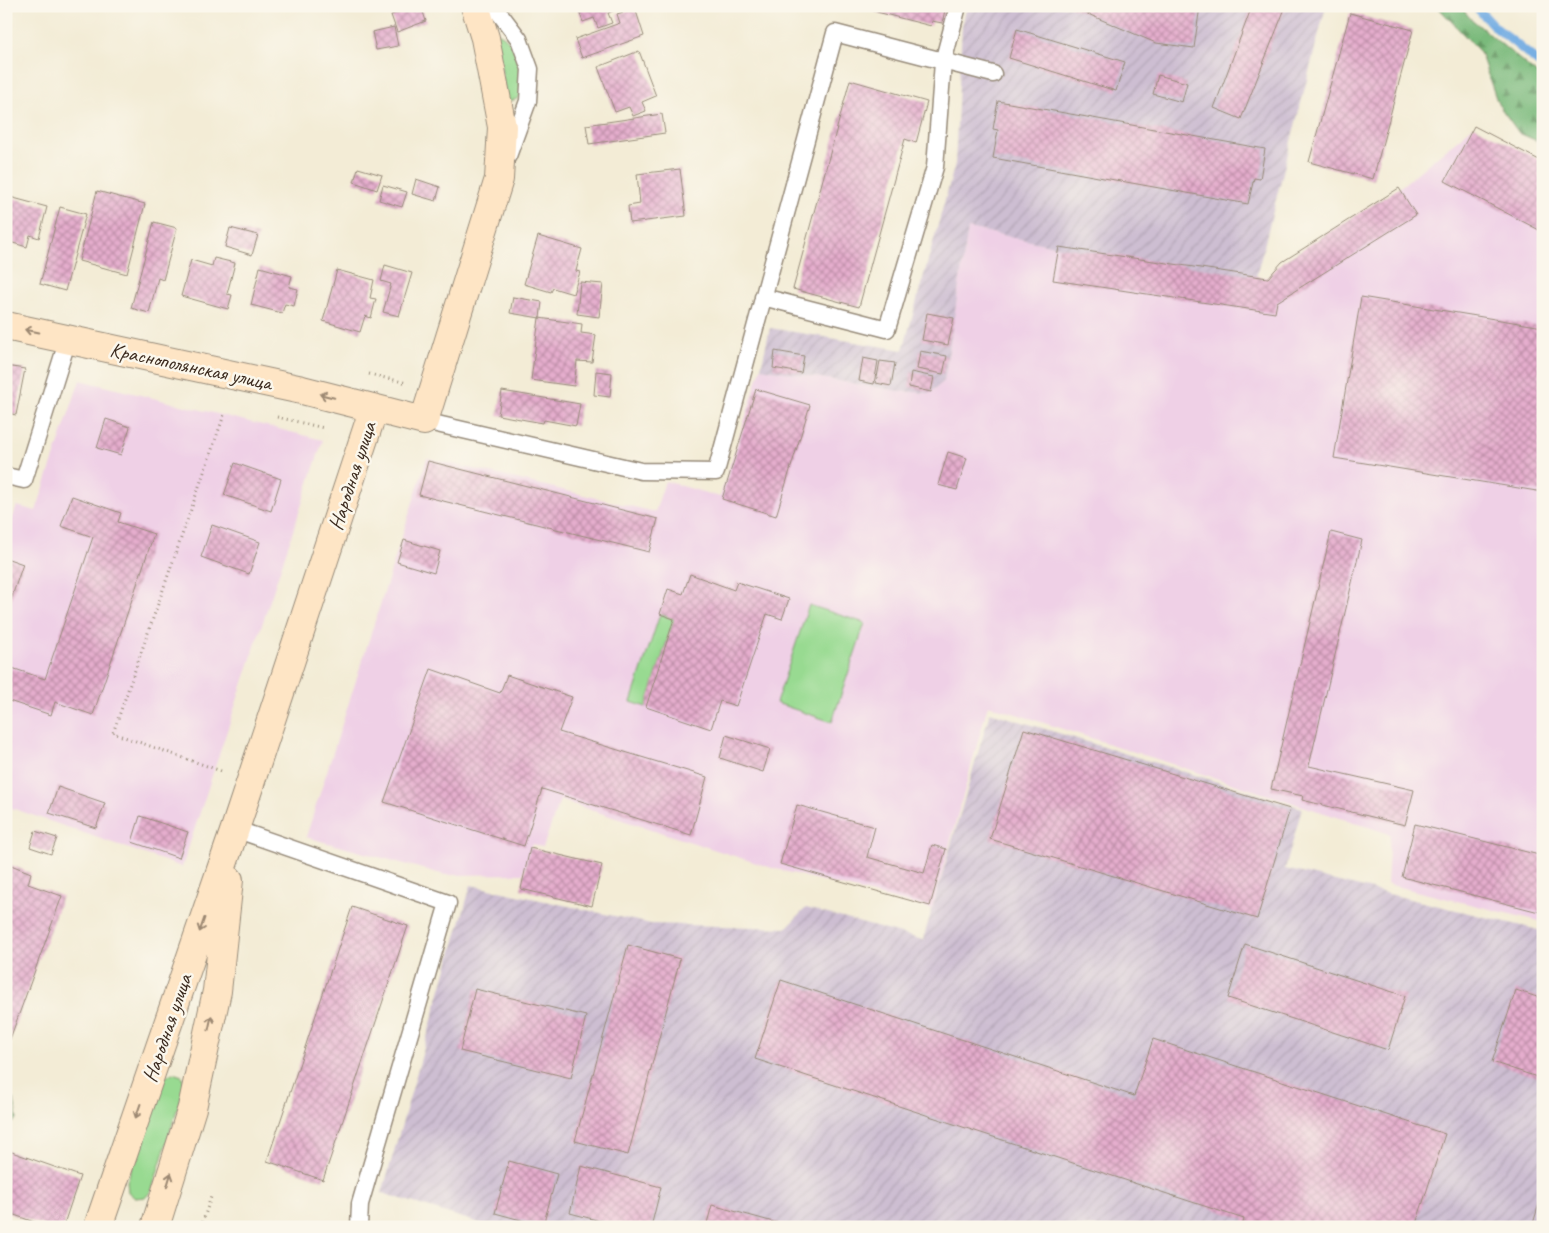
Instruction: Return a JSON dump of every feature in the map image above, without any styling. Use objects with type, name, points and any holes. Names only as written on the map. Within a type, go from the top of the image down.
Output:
[{"type":"street","points":[[424,421],[499,179],[502,127],[485,38],[475,6]]},
{"type":"street","name":"Краснополянская улица","points":[[6,326],[302,390],[374,408]]},
{"type":"street","name":"Народная улица","points":[[98,1227],[235,829],[374,408],[424,421]]},
{"type":"street","name":"Народная улица","points":[[155,1227],[192,1108],[216,991],[235,829]]},
{"type":"lane","points":[[494,6],[519,39],[530,69],[528,101],[499,179]]},
{"type":"lane","points":[[764,297],[887,329],[935,167],[943,62],[958,6]]},
{"type":"lane","points":[[424,421],[641,471],[716,472],[835,32],[993,74]]},
{"type":"lane","points":[[8,481],[24,480],[68,339]]},
{"type":"lane","points":[[235,829],[448,903],[360,1204],[359,1227]]},
{"type":"path","points":[[221,771],[113,733],[224,416]]},
{"type":"path","points":[[201,1227],[212,1194]]},
{"type":"path","points":[[8,1227],[12,1214]]},
{"type":"shaded area","points":[[967,6],[1326,6],[1256,277],[1059,247],[968,228],[944,381],[930,393],[899,391],[761,368],[770,328],[903,350],[955,164],[962,26]]},
{"type":"shaded area","points":[[1474,126],[1543,162],[1543,922],[1387,884],[1390,834],[988,705],[932,909],[772,868],[560,800],[543,847],[532,844],[523,874],[445,875],[306,837],[427,458],[655,512],[665,481],[720,497],[761,368],[899,391],[930,393],[944,381],[968,228],[1059,247],[1268,278],[1399,188]]},
{"type":"shaded area","points":[[80,380],[323,440],[182,867],[6,806],[6,534],[17,506],[36,511]]},
{"type":"shaded area","points":[[990,712],[1302,808],[1285,869],[1543,931],[1543,1227],[492,1227],[382,1193],[471,885],[651,924],[786,928],[806,908],[923,940]]},
{"type":"green space","points":[[1437,6],[1461,6],[1469,17],[1543,79],[1543,140],[1535,140],[1519,133],[1498,104],[1480,52]]},
{"type":"green space","points":[[496,33],[505,37],[512,46],[522,71],[524,83],[522,93],[516,99],[506,100]]},
{"type":"green space","points":[[809,605],[865,623],[832,722],[776,703]]},
{"type":"green space","points":[[660,614],[674,619],[646,707],[631,702]]},
{"type":"green space","points":[[173,1073],[182,1076],[185,1084],[152,1190],[146,1197],[135,1198],[128,1192],[127,1181],[163,1081],[168,1075]]},
{"type":"green space","points":[[6,1092],[14,1099],[17,1119],[6,1129]]},
{"type":"building","points":[[414,6],[421,6],[426,21],[397,32],[391,15]]},
{"type":"building","points":[[577,6],[624,6],[608,13],[612,23],[598,28],[594,18],[583,22]]},
{"type":"building","points":[[875,6],[946,6],[942,23],[932,21],[931,26],[873,11]]},
{"type":"building","points":[[1069,6],[1200,6],[1194,48],[1156,43]]},
{"type":"building","points":[[1252,6],[1286,6],[1241,119],[1214,108]]},
{"type":"building","points":[[635,8],[644,36],[582,58],[575,39],[620,23],[617,14]]},
{"type":"building","points":[[1350,13],[1413,30],[1373,179],[1309,162]]},
{"type":"building","points":[[394,27],[398,46],[376,50],[372,32]]},
{"type":"building","points":[[1017,29],[1125,62],[1116,91],[1009,58]]},
{"type":"building","points":[[639,51],[656,96],[642,102],[646,111],[633,116],[629,107],[615,112],[598,67]]},
{"type":"building","points":[[1158,75],[1187,83],[1182,102],[1153,94]]},
{"type":"building","points":[[850,80],[927,102],[916,143],[905,139],[859,307],[793,289]]},
{"type":"building","points":[[998,101],[1265,149],[1260,179],[1254,178],[1248,204],[993,158],[998,130],[993,129]]},
{"type":"building","points":[[662,114],[665,133],[589,144],[586,125]]},
{"type":"building","points":[[1474,126],[1543,162],[1543,232],[1445,181]]},
{"type":"building","points":[[358,168],[382,175],[377,190],[354,182]]},
{"type":"building","points":[[680,169],[686,216],[630,223],[628,206],[640,204],[637,174]]},
{"type":"building","points":[[416,179],[440,187],[436,201],[412,194]]},
{"type":"building","points":[[383,185],[407,192],[402,207],[379,200]]},
{"type":"building","points":[[1399,188],[1416,215],[1277,302],[1275,313],[1053,280],[1059,247],[1268,278],[1282,262]]},
{"type":"building","points":[[97,191],[145,204],[127,274],[79,261]]},
{"type":"building","points":[[6,196],[47,207],[39,238],[30,235],[27,247],[6,241]]},
{"type":"building","points":[[60,207],[86,214],[65,291],[40,284]]},
{"type":"building","points":[[154,222],[177,228],[163,280],[158,278],[149,313],[131,308]]},
{"type":"building","points":[[230,228],[258,235],[252,255],[225,247]]},
{"type":"building","points":[[538,236],[582,249],[576,271],[580,272],[573,294],[553,288],[551,292],[524,284]]},
{"type":"building","points":[[214,258],[235,263],[227,294],[232,295],[228,309],[181,296],[191,260],[212,266]]},
{"type":"building","points":[[385,265],[412,273],[399,316],[383,312],[391,284],[381,281]]},
{"type":"building","points":[[260,267],[292,276],[289,287],[298,289],[294,306],[285,304],[282,313],[251,305]]},
{"type":"building","points":[[337,270],[374,280],[370,298],[376,299],[371,318],[365,316],[360,332],[323,321]]},
{"type":"building","points":[[580,282],[603,284],[599,317],[577,314]]},
{"type":"building","points":[[513,297],[542,302],[540,318],[510,313]]},
{"type":"building","points":[[1361,297],[1543,327],[1543,492],[1334,458]]},
{"type":"building","points":[[927,313],[954,318],[948,345],[922,340]]},
{"type":"building","points":[[539,318],[582,324],[581,333],[596,335],[592,362],[577,361],[574,386],[531,380]]},
{"type":"building","points":[[775,351],[804,356],[801,373],[773,368]]},
{"type":"building","points":[[920,351],[947,356],[943,374],[917,369]]},
{"type":"building","points":[[863,358],[878,361],[874,384],[859,381]]},
{"type":"building","points":[[880,361],[895,363],[891,386],[876,383]]},
{"type":"building","points":[[6,366],[25,369],[16,415],[8,413],[7,417]]},
{"type":"building","points":[[596,371],[612,373],[610,397],[594,395]]},
{"type":"building","points":[[911,372],[934,377],[931,392],[909,387]]},
{"type":"building","points":[[756,389],[810,405],[776,516],[722,499]]},
{"type":"building","points":[[502,391],[580,404],[576,426],[544,420],[543,423],[498,415]]},
{"type":"building","points":[[106,419],[130,427],[121,455],[97,448]]},
{"type":"building","points":[[948,452],[967,458],[957,490],[938,485]]},
{"type":"building","points":[[428,461],[658,519],[649,552],[419,495]]},
{"type":"building","points":[[235,463],[281,479],[271,511],[224,495]]},
{"type":"building","points":[[72,496],[121,513],[118,522],[154,534],[93,715],[55,702],[51,715],[6,700],[6,683],[12,668],[45,679],[93,537],[61,526]]},
{"type":"building","points":[[212,525],[260,542],[249,574],[201,557]]},
{"type":"building","points":[[1331,532],[1362,540],[1309,766],[1414,790],[1405,825],[1302,800],[1303,796],[1271,789]]},
{"type":"building","points":[[404,540],[440,551],[434,573],[397,562]]},
{"type":"building","points":[[6,558],[23,564],[7,611],[6,611]]},
{"type":"building","points":[[690,574],[734,590],[737,582],[789,599],[782,619],[767,614],[736,706],[720,701],[711,729],[646,707],[674,619],[660,614],[668,589],[683,594]]},
{"type":"building","points":[[431,669],[500,693],[507,675],[572,697],[559,732],[707,777],[691,835],[542,789],[524,846],[384,802]]},
{"type":"building","points":[[1024,729],[1290,809],[1257,919],[990,839]]},
{"type":"building","points":[[726,735],[770,749],[763,772],[720,758]]},
{"type":"building","points":[[58,787],[105,803],[96,828],[49,813]]},
{"type":"building","points":[[797,805],[875,827],[867,857],[924,873],[932,845],[946,849],[930,906],[780,864]]},
{"type":"building","points":[[140,816],[188,832],[179,858],[132,842]]},
{"type":"building","points":[[1415,824],[1543,856],[1543,913],[1402,877]]},
{"type":"building","points":[[35,831],[57,838],[51,854],[30,847]]},
{"type":"building","points":[[530,848],[602,865],[592,906],[521,889]]},
{"type":"building","points":[[6,863],[31,873],[28,884],[62,896],[6,1050]]},
{"type":"building","points":[[352,907],[408,926],[323,1180],[267,1161]]},
{"type":"building","points":[[1245,944],[1405,996],[1388,1050],[1228,998]]},
{"type":"building","points":[[628,945],[680,959],[628,1155],[575,1141]]},
{"type":"building","points":[[781,980],[1134,1096],[1153,1039],[1445,1134],[1415,1227],[1242,1227],[1244,1219],[755,1059]]},
{"type":"building","points":[[475,989],[586,1016],[571,1078],[460,1051]]},
{"type":"building","points":[[1516,990],[1543,999],[1543,1079],[1492,1062]]},
{"type":"building","points":[[6,1150],[80,1176],[63,1227],[48,1227],[6,1212]]},
{"type":"building","points":[[509,1161],[557,1174],[543,1226],[495,1213]]},
{"type":"building","points":[[581,1166],[661,1187],[651,1227],[623,1227],[570,1213]]},
{"type":"building","points":[[1542,1194],[1543,1227],[1532,1227]]},
{"type":"building","points":[[712,1205],[788,1226],[788,1227],[706,1227]]},
{"type":"waterway","points":[[1475,6],[1495,27],[1543,66]]}]
